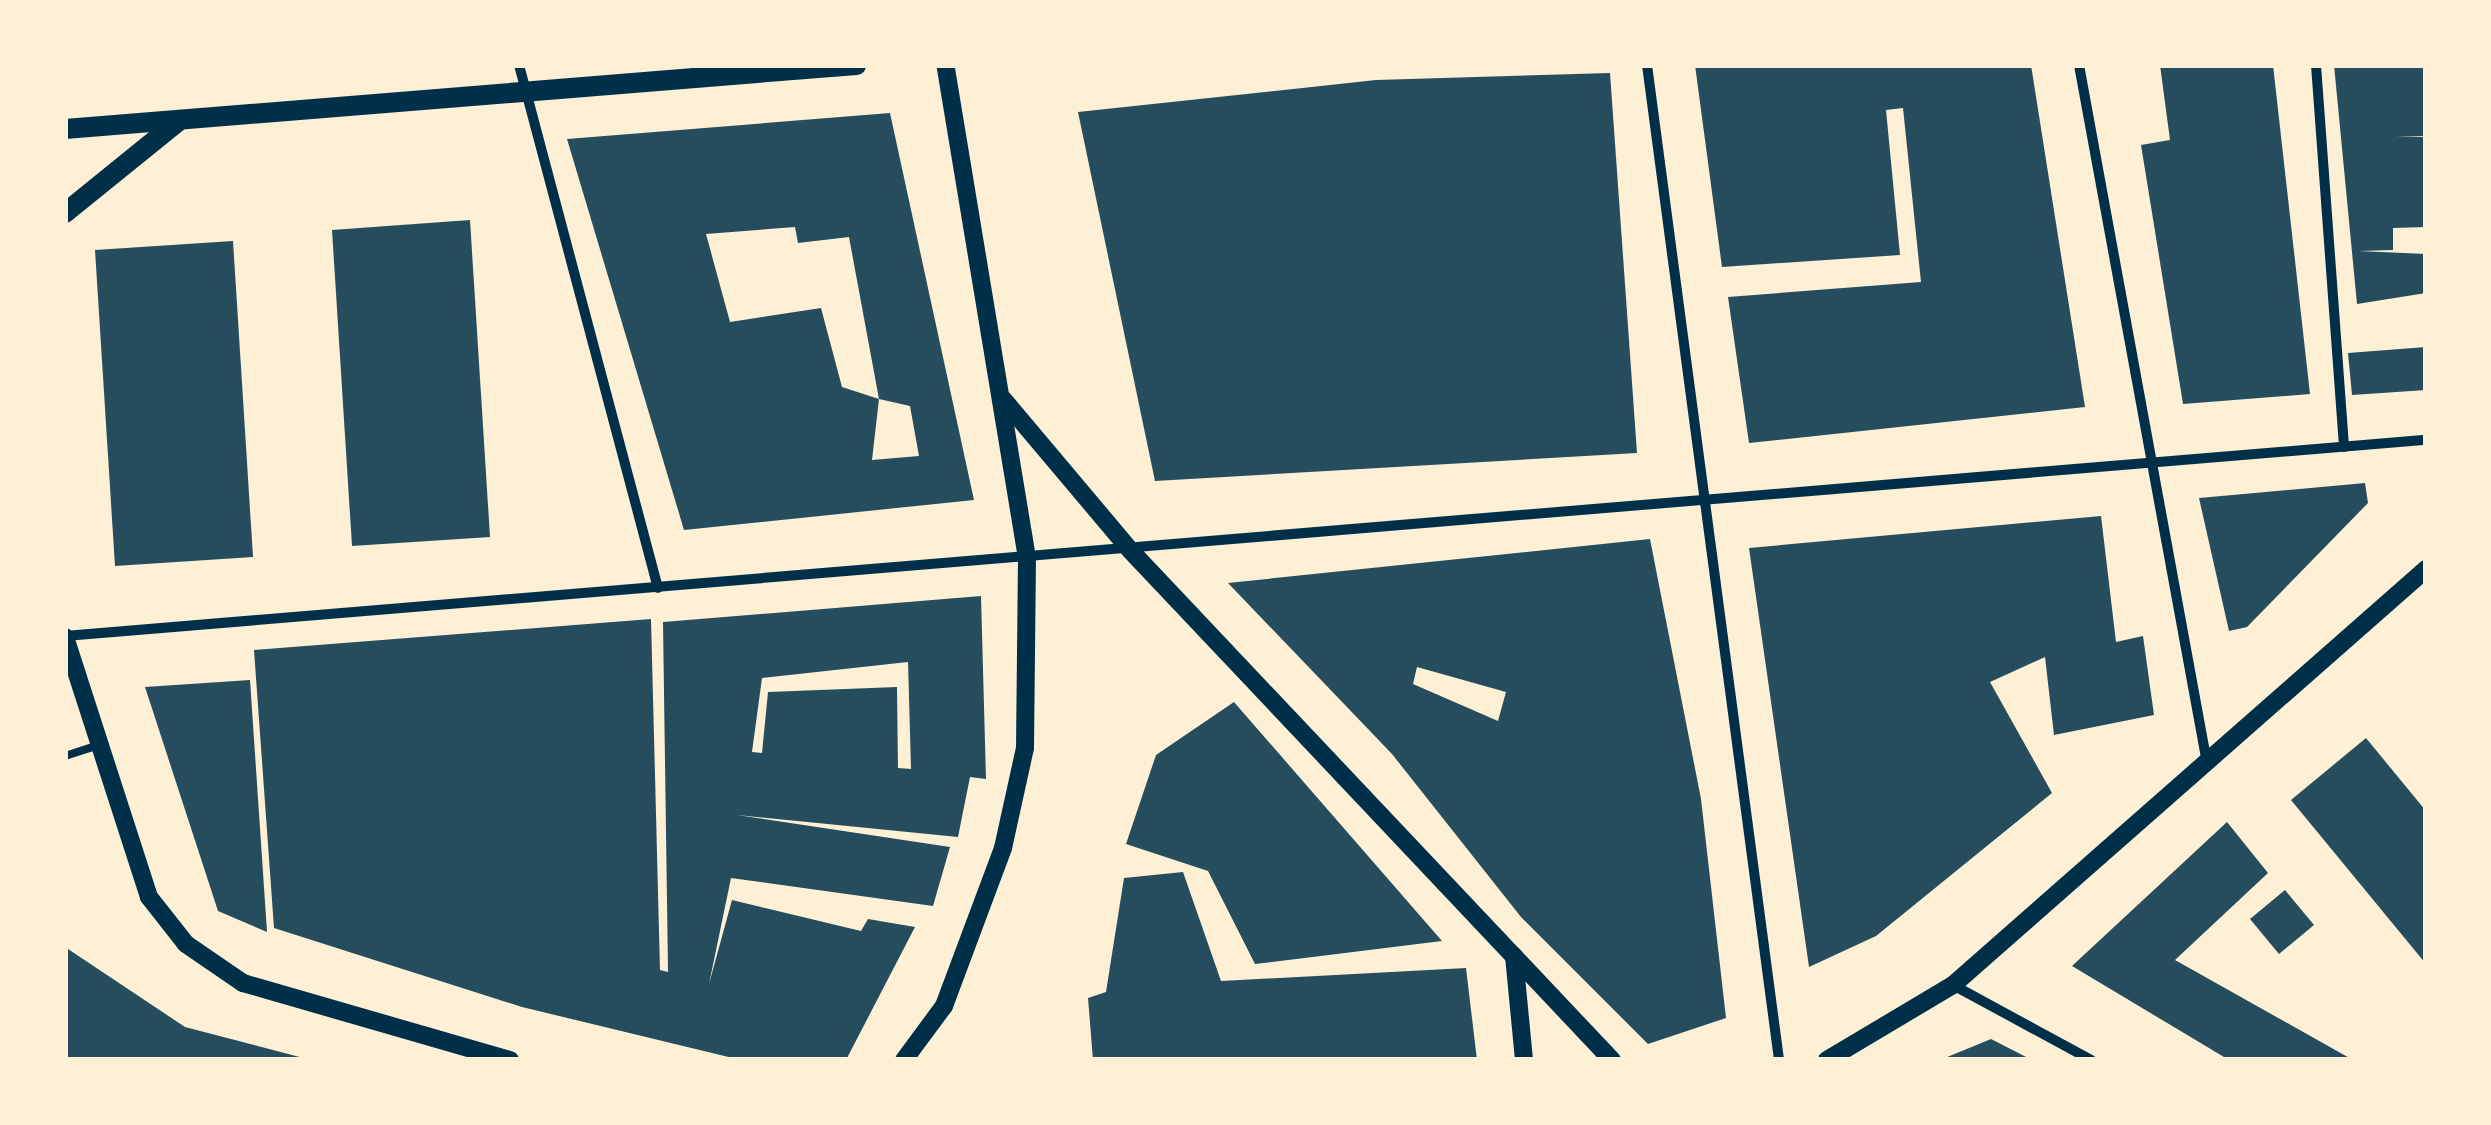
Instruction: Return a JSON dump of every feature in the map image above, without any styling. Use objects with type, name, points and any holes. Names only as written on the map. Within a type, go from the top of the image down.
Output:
[{"type":"main road","points":[[65,129],[856,65]]},
{"type":"main road","points":[[65,213],[182,119]]},
{"type":"street","points":[[519,65],[658,588]]},
{"type":"street","points":[[904,1060],[944,1006],[1003,848],[1025,748],[1027,558],[945,65]]},
{"type":"street","points":[[1647,65],[1700,504],[1779,1060]]},
{"type":"street","points":[[2079,65],[2208,764]]},
{"type":"street","points":[[2316,65],[2344,447]]},
{"type":"street","points":[[1002,398],[1130,550],[1612,1060]]},
{"type":"street","points":[[510,1060],[276,994],[212,966],[149,898],[65,637],[2156,467],[2426,440]]},
{"type":"street","points":[[1827,1060],[1953,986],[2426,569]]},
{"type":"street","points":[[1514,955],[1524,1060]]},
{"type":"street","points":[[1953,986],[2092,1060]]},
{"type":"lane","points":[[65,756],[99,745]]},
{"type":"building","points":[[1695,65],[2031,65],[2085,407],[1749,443],[1728,297],[1921,282],[1903,108],[1886,110],[1900,255],[1722,267]]},
{"type":"building","points":[[2160,65],[2273,65],[2310,394],[2183,404],[2141,145],[2170,140]]},
{"type":"building","points":[[2334,65],[2426,65],[2426,136],[2396,137],[2426,137],[2426,227],[2393,228],[2393,250],[2359,251],[2426,254],[2426,293],[2357,304]]},
{"type":"building","points":[[1610,73],[1637,453],[1155,481],[1078,112],[1376,80]]},
{"type":"building","points":[[890,113],[974,500],[684,530],[567,139]],"holes":[[[795,227],[798,243],[849,237],[879,399],[842,387],[821,308],[730,322],[706,234]],[[879,399],[910,406],[919,456],[872,460]]]},
{"type":"building","points":[[470,220],[490,537],[352,546],[332,230]]},
{"type":"building","points":[[233,241],[253,557],[115,566],[95,250]]},
{"type":"building","points":[[2426,347],[2426,390],[2352,395],[2348,353]]},
{"type":"building","points":[[2365,483],[2368,503],[2247,627],[2229,631],[2199,498]]},
{"type":"building","points":[[2101,516],[2116,642],[2143,636],[2154,715],[2054,735],[2045,657],[1990,682],[2052,793],[1876,936],[1809,967],[1749,548]]},
{"type":"building","points":[[1650,539],[1701,799],[1726,1018],[1648,1044],[1521,917],[1392,754],[1228,583]],"holes":[[[1417,667],[1506,692],[1498,721],[1413,684]]]},
{"type":"building","points":[[981,596],[986,779],[970,777],[958,837],[737,815],[950,847],[933,906],[731,878],[709,984],[732,900],[861,931],[868,919],[915,927],[846,1060],[741,1060],[522,1007],[274,928],[254,650],[651,619],[660,970],[668,972],[663,622]],"holes":[[[908,662],[911,769],[898,768],[897,687],[768,692],[762,753],[752,752],[762,678]]]},
{"type":"building","points":[[250,680],[267,932],[218,911],[145,687]]},
{"type":"building","points":[[1234,702],[1442,941],[1255,964],[1208,871],[1126,844],[1156,755]]},
{"type":"building","points":[[2366,738],[2426,811],[2426,964],[2291,800]]},
{"type":"building","points":[[2227,822],[2268,873],[2175,960],[2353,1060],[2229,1060],[2072,966]]},
{"type":"building","points":[[1183,872],[1221,981],[1466,968],[1477,1060],[1093,1060],[1088,998],[1106,992],[1124,878]]},
{"type":"building","points":[[2285,890],[2314,925],[2279,954],[2250,919]]},
{"type":"building","points":[[65,947],[185,1027],[311,1060],[65,1060]]},
{"type":"building","points":[[1991,1039],[2032,1060],[1940,1060]]}]
